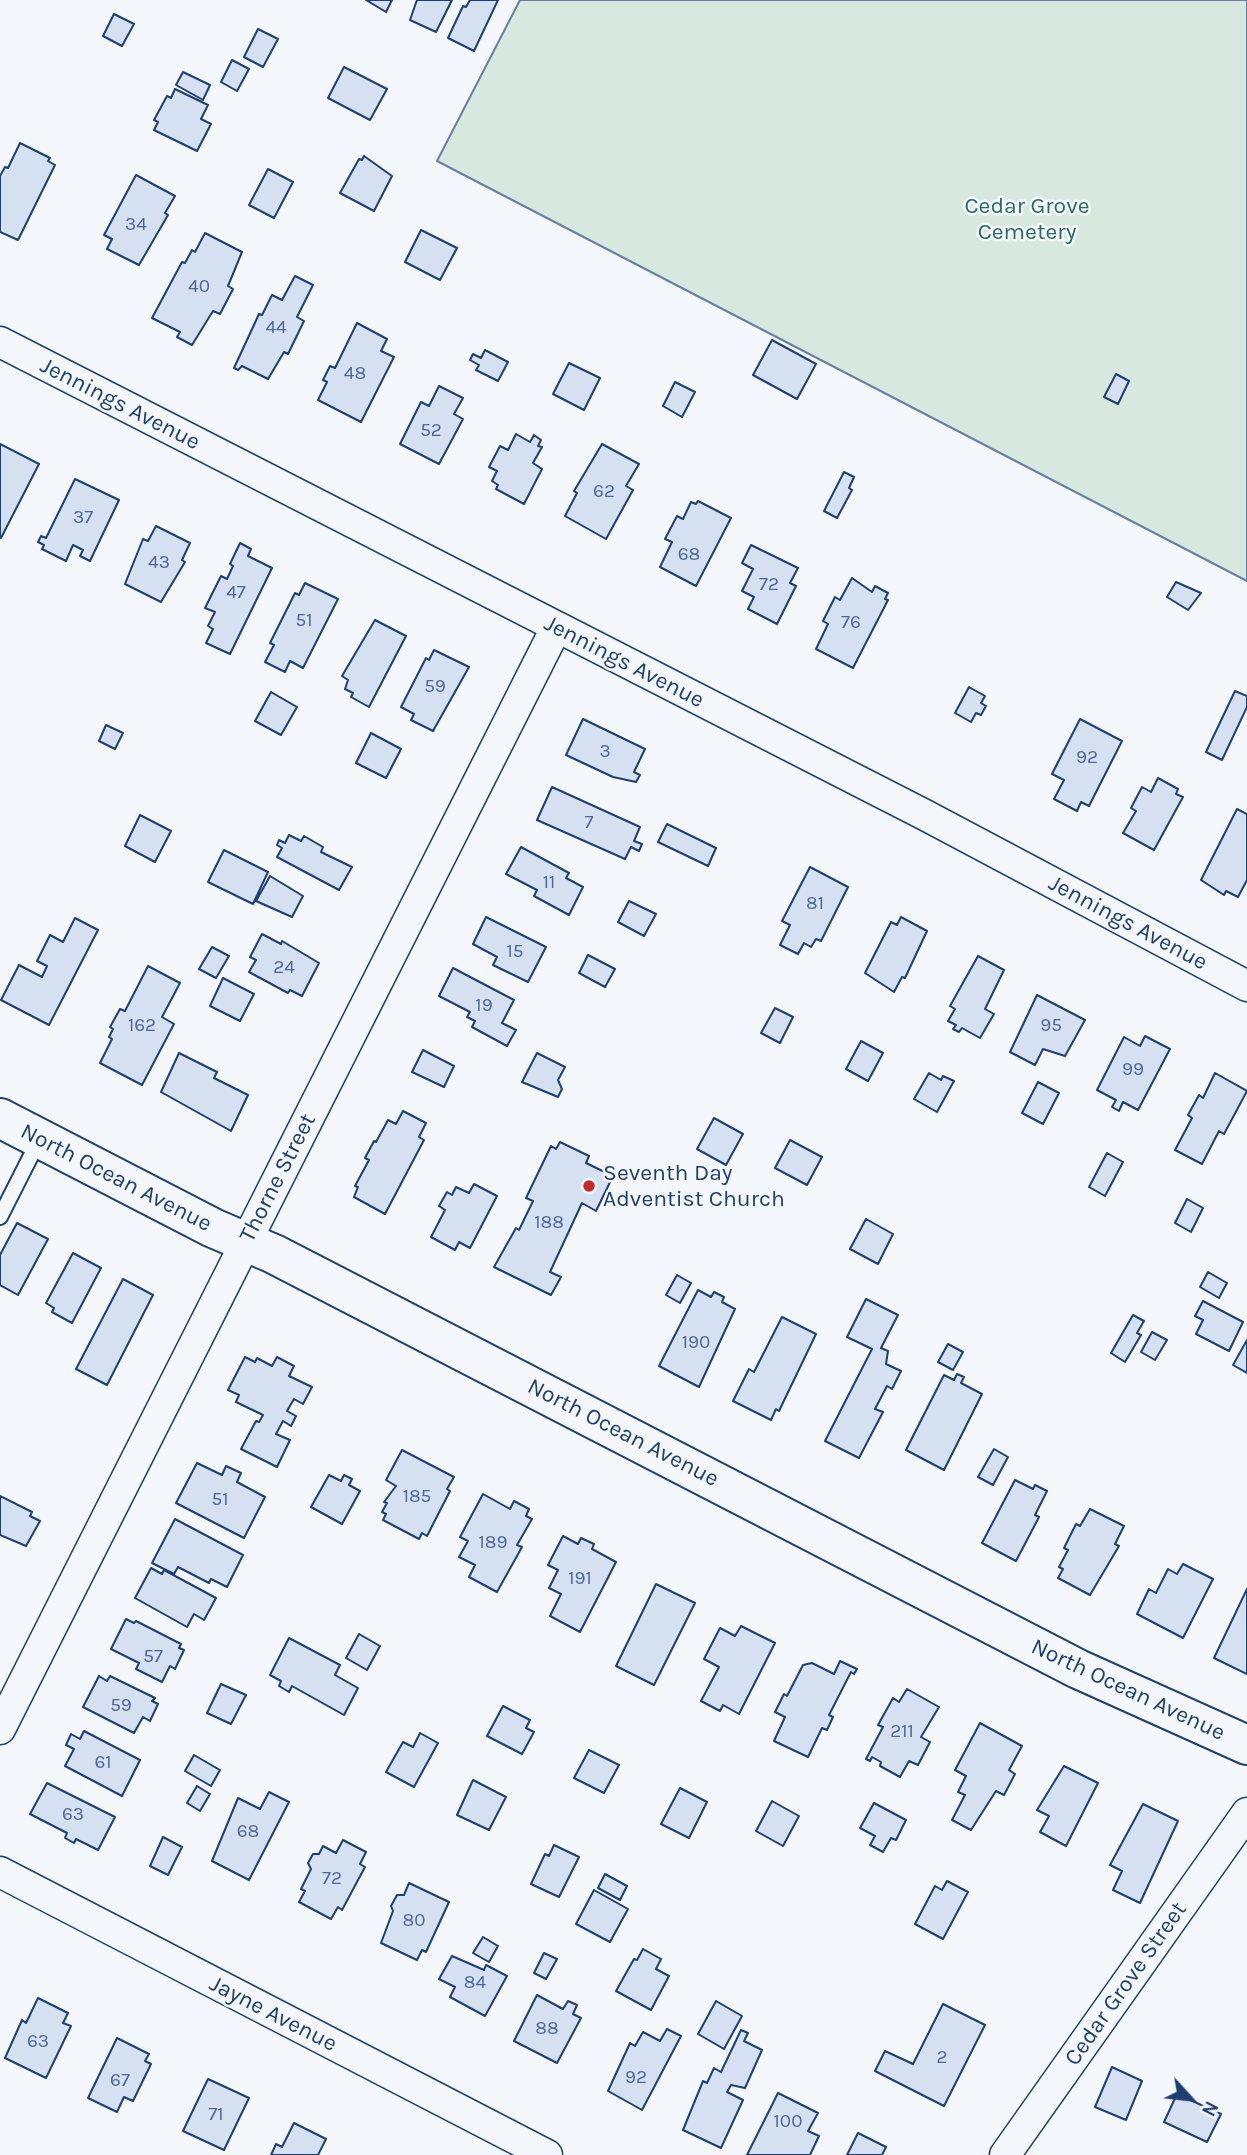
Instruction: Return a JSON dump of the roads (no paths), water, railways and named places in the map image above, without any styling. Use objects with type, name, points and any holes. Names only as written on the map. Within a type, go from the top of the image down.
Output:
[{"type":"street","name":"Jennings Avenue","points":[[0,342],[925,815],[1247,986]]},
{"type":"street","name":"Thorne Street","points":[[0,1729],[556,628]]},
{"type":"street","name":"North Ocean Avenue","points":[[0,1118],[1054,1657],[1247,1745]]},
{"type":"street","name":"Cedar Grove Street","points":[[1005,2155],[1247,1813]]},
{"type":"street","name":"Jayne Avenue","points":[[0,1872],[547,2155]]},
{"type":"lane","points":[[0,1217],[39,1139]]},
{"type":"place","name":"Seventh Day Adventist Church","points":[[589,1186]]},
{"type":"park label","name":"Cedar Grove Cemetery","points":[[1027,219]]}]
